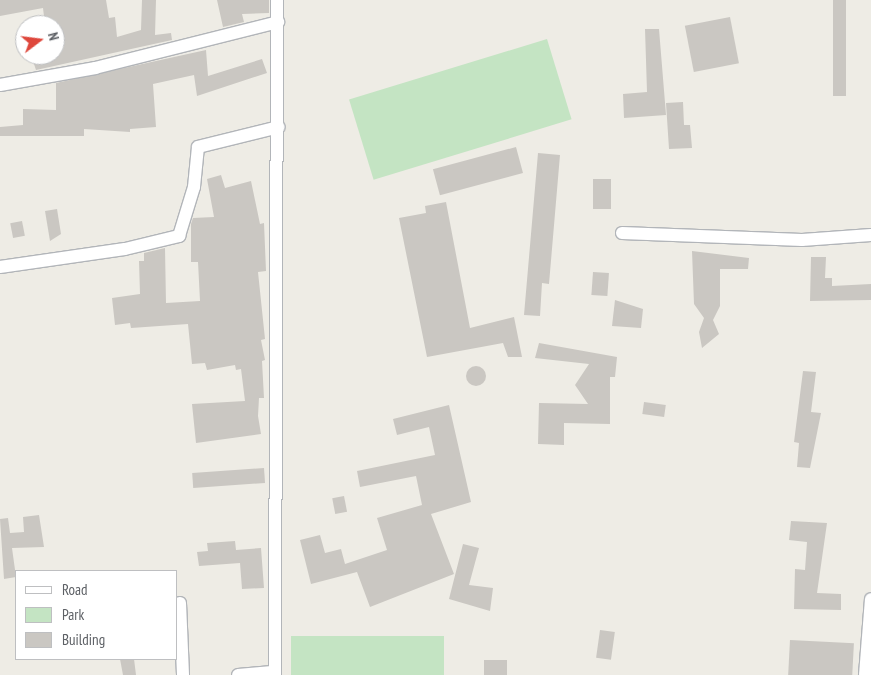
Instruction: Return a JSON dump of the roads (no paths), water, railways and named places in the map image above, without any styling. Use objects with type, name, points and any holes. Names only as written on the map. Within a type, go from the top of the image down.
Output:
[{"type":"street","points":[[238,675],[274,673],[279,127],[278,0]]},
{"type":"street","points":[[0,85],[95,68],[278,22]]},
{"type":"street","points":[[0,267],[125,249],[179,236],[194,187],[198,146],[279,127]]},
{"type":"street","points":[[622,233],[802,240],[871,235]]},
{"type":"street","points":[[865,675],[871,599]]},
{"type":"street","points":[[180,603],[183,675]]}]
